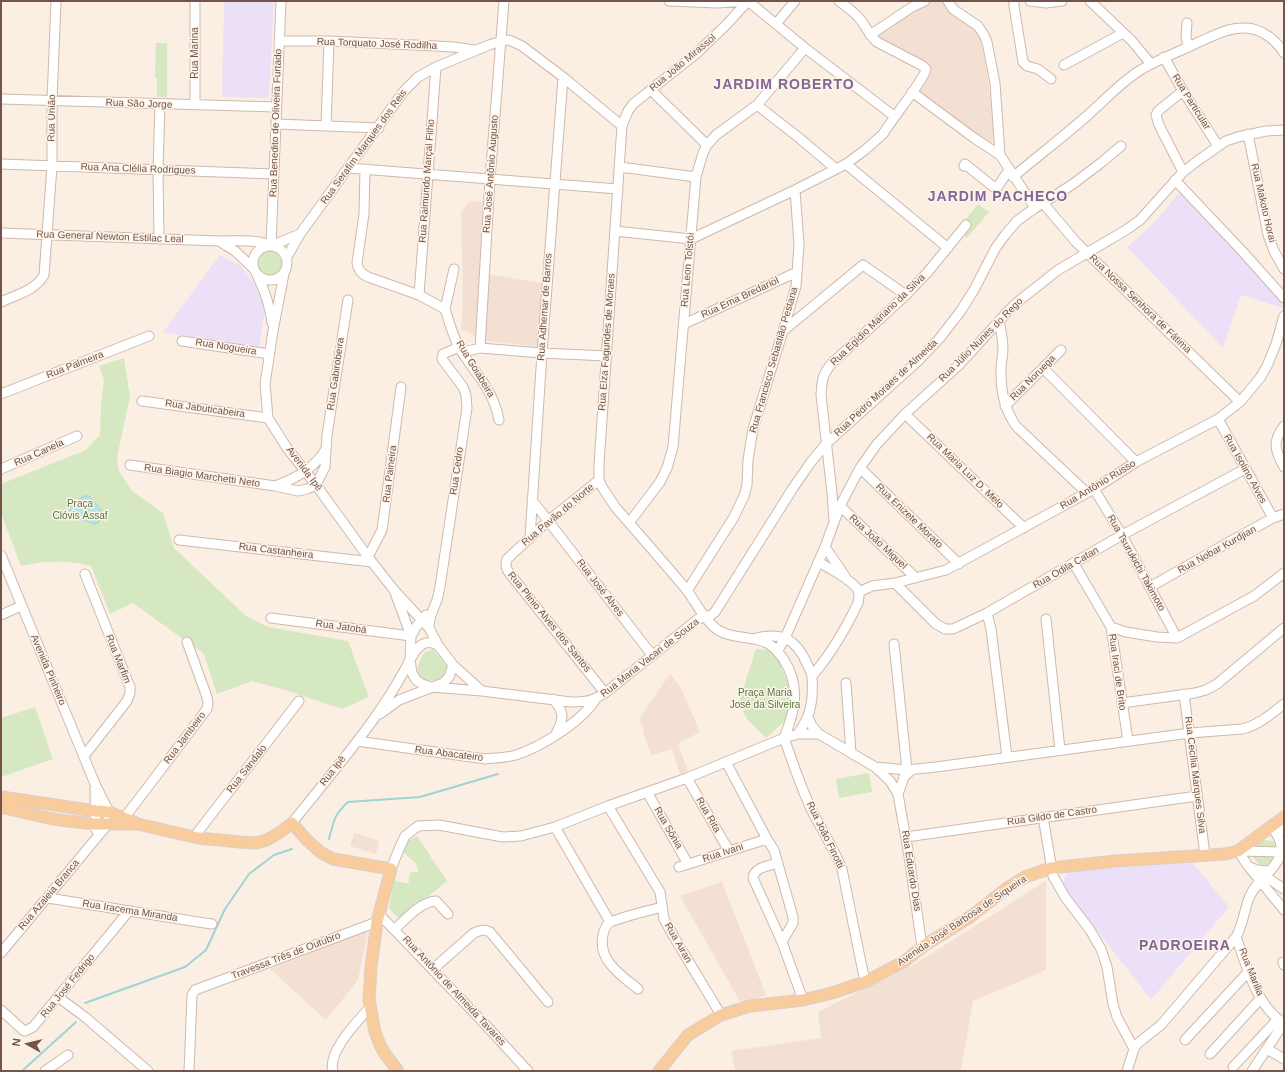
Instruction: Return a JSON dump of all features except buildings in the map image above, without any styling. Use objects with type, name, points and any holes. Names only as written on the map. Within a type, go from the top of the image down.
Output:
[{"type":"main road","points":[[1,797],[109,812],[123,821],[194,837],[240,842],[268,840],[292,823],[320,852],[333,859],[391,869],[378,917],[371,967],[370,1007],[380,1045],[398,1071]]},
{"type":"main road","points":[[1,807],[38,816],[95,824],[108,824],[123,821]]},
{"type":"main road","name":"Avenida José Barbosa de Siqueira","points":[[659,1071],[688,1035],[721,1015],[749,1004],[803,1000],[832,993],[865,982],[905,961],[922,947],[970,917],[1007,888],[1025,877],[1051,868],[1116,861],[1225,854],[1238,851],[1278,822]]},
{"type":"street","name":"Rua União","points":[[47,234],[52,166],[52,101],[56,1]]},
{"type":"street","name":"Rua Marina","points":[[195,1],[195,105]]},
{"type":"street","name":"Rua Benedito de Oliveira Furtado","points":[[272,245],[281,1]]},
{"type":"street","name":"Rua José Antônio Augusto","points":[[480,348],[490,179],[504,1]]},
{"type":"street","points":[[668,1],[717,3],[748,1],[805,48],[896,114]]},
{"type":"street","name":"Rua João Mirassol","points":[[622,126],[628,111],[633,104],[697,53],[748,1]]},
{"type":"street","points":[[776,24],[795,1]]},
{"type":"street","points":[[615,231],[691,239],[846,164],[883,134],[925,73],[925,67],[877,42],[870,35],[860,18],[839,1]]},
{"type":"street","points":[[870,35],[912,7],[925,1]]},
{"type":"street","points":[[948,1],[959,14],[978,26],[984,34],[995,83],[1000,155],[1011,174],[1035,208]]},
{"type":"street","points":[[1014,1],[1023,62],[1028,66],[1038,69],[1051,79]]},
{"type":"street","points":[[1030,1],[1046,3],[1062,1]]},
{"type":"street","points":[[1090,1],[1123,33],[1151,64]]},
{"type":"street","points":[[1187,23],[1186,36],[1188,47]]},
{"type":"street","points":[[964,166],[965,164],[996,189],[1011,174],[1088,115],[1128,79],[1164,57],[1220,33],[1238,28],[1253,29],[1264,34],[1275,42],[1284,53]]},
{"type":"street","points":[[1064,65],[1123,33]]},
{"type":"street","points":[[502,41],[509,40],[522,46],[563,77],[622,126]]},
{"type":"street","name":"Rua Torquato José Rodilha","points":[[279,41],[329,41],[447,46],[475,50]]},
{"type":"street","points":[[326,126],[329,41]]},
{"type":"street","name":"Rua Serafim Marques dos Reis","points":[[287,257],[300,234],[379,128],[404,91],[418,77],[436,67],[475,50],[502,41]]},
{"type":"street","name":"Rua Leon Tolstói","points":[[630,523],[660,482],[667,468],[673,447],[696,177],[703,153],[707,145],[716,135],[757,105],[805,48]]},
{"type":"street","name":"Rua Particular","points":[[1164,57],[1183,91],[1218,146]]},
{"type":"street","name":"Rua Raimundo Marçal Filho","points":[[419,296],[436,67]]},
{"type":"street","name":"Rua Adhemar de Barros","points":[[530,538],[554,184],[563,77]]},
{"type":"street","points":[[651,90],[707,145]]},
{"type":"street","points":[[1183,91],[1158,110],[1156,115],[1159,125],[1183,172]]},
{"type":"street","points":[[912,92],[1000,155]]},
{"type":"street","name":"Rua São Jorge","points":[[1,99],[276,107]]},
{"type":"street","points":[[159,239],[158,170],[160,104]]},
{"type":"street","points":[[757,105],[836,169]]},
{"type":"street","points":[[276,124],[379,128]]},
{"type":"street","name":"Rua Elza Fagundes de Moraes","points":[[622,126],[599,480],[607,496],[687,591],[713,627],[721,632],[737,637],[767,643],[778,650]]},
{"type":"street","name":"Rua Júlio Nunes do Rego","points":[[778,650],[785,638],[825,547],[840,506],[860,468],[877,444],[905,414],[959,365],[1010,309],[1045,280],[1140,220],[1183,172],[1226,141],[1248,134],[1284,130]]},
{"type":"street","name":"Rua Makoto Horai","points":[[1248,134],[1267,230],[1274,251],[1284,269]]},
{"type":"street","name":"Rua Pedro Moraes de Almeida","points":[[705,617],[714,612],[811,462],[826,444],[918,361],[939,339],[971,296],[996,249],[1017,221],[1073,184],[1121,146]]},
{"type":"street","name":"Rua Ana Clélia Rodrigues","points":[[1,164],[274,174]]},
{"type":"street","points":[[846,164],[948,248]]},
{"type":"street","points":[[620,167],[696,177]]},
{"type":"street","points":[[348,168],[618,189]]},
{"type":"street","points":[[365,169],[364,214],[357,263],[358,269],[362,274],[419,296],[445,309],[454,269]]},
{"type":"street","points":[[1175,180],[1284,298]]},
{"type":"street","name":"Rua Francisco Sebastião Pestana","points":[[687,591],[734,517],[744,496],[747,485],[748,460],[753,430],[794,294],[799,244],[794,190]]},
{"type":"street","name":"Rua Nossa Senhora de Fátima","points":[[1043,203],[1087,253],[1240,402]]},
{"type":"street","name":"Rua Egídio Mariano da Silva","points":[[834,523],[821,395],[821,383],[825,372],[832,363],[906,295],[927,273],[966,225]]},
{"type":"street","name":"Rua General Newton Estilac Leal","points":[[1,233],[262,242],[272,245]]},
{"type":"street","points":[[1,302],[28,290],[42,279],[44,275],[47,234]]},
{"type":"street","points":[[256,272],[253,258],[260,249],[300,234]]},
{"type":"street","points":[[219,241],[235,251],[262,279],[268,280],[274,280],[284,274],[288,263],[287,257],[281,249],[272,245]]},
{"type":"street","points":[[783,331],[863,265],[906,295]]},
{"type":"street","name":"Avenida Ipê","points":[[256,272],[266,293],[270,307],[273,331]]},
{"type":"street","name":"Rua Ema Bredariol","points":[[684,324],[797,272]]},
{"type":"street","name":"Avenida Ipê","points":[[284,274],[265,384],[268,418],[288,448],[370,559],[394,590],[429,628],[438,645]]},
{"type":"street","name":"Rua Gabirobeira","points":[[316,485],[325,466],[327,435],[348,300]]},
{"type":"street","name":"Rua Goiabeira","points":[[445,309],[461,350],[494,400],[498,420]]},
{"type":"street","name":"Rua Antônio Russo","points":[[859,592],[872,586],[916,578],[946,570],[959,564],[1090,491],[1136,462],[1218,419],[1240,402],[1254,387],[1267,366],[1276,344],[1284,316]]},
{"type":"street","name":"Rua Tsurukichi Takimoto","points":[[1000,321],[1003,349],[1000,373],[1005,406],[1009,417],[1016,426],[1090,491],[1122,535],[1177,638]]},
{"type":"street","name":"Rua Palmeira","points":[[1,394],[149,336]]},
{"type":"street","name":"Rua Nogueira","points":[[182,341],[269,354]]},
{"type":"street","points":[[461,350],[480,348],[607,356]]},
{"type":"street","name":"Rua Cedro","points":[[429,628],[429,620],[441,580],[467,408],[466,395],[442,357],[445,352],[461,350]]},
{"type":"street","name":"Rua Noruega","points":[[1005,406],[1061,350]]},
{"type":"street","points":[[1043,368],[1136,462]]},
{"type":"street","name":"Rua Paineira","points":[[370,559],[382,530],[401,387]]},
{"type":"street","name":"Rua Jabuticabeira","points":[[142,401],[268,418]]},
{"type":"street","name":"Rua Maria Luz D. Melo","points":[[905,414],[1024,528]]},
{"type":"street","name":"Rua Isolino Alves","points":[[1218,419],[1273,518]]},
{"type":"street","points":[[1284,426],[1277,437],[1276,443],[1276,450],[1284,467]]},
{"type":"street","name":"Rua Canela","points":[[1,469],[77,436]]},
{"type":"street","points":[[305,471],[319,460],[326,449]]},
{"type":"street","name":"Rua Biagio Marchetti Neto","points":[[130,465],[275,486],[298,491],[316,485]]},
{"type":"street","name":"Rua Enizete Morato","points":[[860,468],[959,564]]},
{"type":"street","name":"Rua Odila Catan","points":[[895,582],[936,624],[945,629],[953,629],[987,613],[1122,535],[1245,469]]},
{"type":"street","name":"Rua Biagio Marchetti Neto","points":[[275,486],[292,480],[305,471]]},
{"type":"street","name":"Rua Pavão do Norte","points":[[517,550],[548,521],[599,480]]},
{"type":"street","name":"Rua José Alves","points":[[532,500],[652,655]]},
{"type":"street","name":"Rua João Miguel","points":[[840,506],[916,578]]},
{"type":"street","name":"Rua Nobar Kurdjian","points":[[1150,587],[1273,518],[1284,514]]},
{"type":"street","name":"Rua Castanheira","points":[[179,540],[370,559]]},
{"type":"street","points":[[825,547],[848,581]]},
{"type":"street","name":"Rua Plinio Alves dos Santos","points":[[517,550],[507,559],[506,569],[605,692]]},
{"type":"street","name":"Avenida Pinheiro","points":[[1,555],[95,784],[109,812]]},
{"type":"street","points":[[812,676],[826,660],[840,639],[858,603],[859,592],[857,588],[848,581],[818,562]]},
{"type":"street","name":"Rua Iraci de Brito","points":[[1074,564],[1111,627],[1128,741]]},
{"type":"street","points":[[1111,627],[1132,633],[1157,637],[1177,638],[1254,596],[1284,573]]},
{"type":"street","name":"Rua Marfim","points":[[84,756],[127,701],[130,694],[130,687],[85,574]]},
{"type":"street","name":"Avenida Ipê","points":[[394,590],[411,636],[410,660]]},
{"type":"street","points":[[1,615],[21,606]]},
{"type":"street","name":"Rua Cedro","points":[[411,636],[422,619],[432,610]]},
{"type":"street","points":[[987,613],[991,629],[1007,757]]},
{"type":"street","name":"Rua Maria Vacari de Souza","points":[[595,700],[698,618],[705,617]]},
{"type":"street","name":"Rua Jatobá","points":[[271,618],[411,636]]},
{"type":"street","points":[[1046,619],[1060,750]]},
{"type":"street","points":[[1122,703],[1206,690],[1217,684],[1284,628]]},
{"type":"street","name":"Rua Elza Fagundes de Moraes","points":[[753,639],[765,635],[785,638]]},
{"type":"street","points":[[785,638],[798,647],[812,676],[812,695],[808,717],[798,734]]},
{"type":"street","name":"Rua Jambeiro","points":[[123,821],[207,709],[207,697],[187,642]]},
{"type":"street","points":[[482,691],[453,665],[438,645],[431,642],[426,643],[414,652],[410,660],[412,673],[416,680],[431,687],[583,702],[595,700]]},
{"type":"street","points":[[894,644],[910,770],[904,777],[898,794]]},
{"type":"street","points":[[778,650],[789,667],[796,695],[791,722],[784,738]]},
{"type":"street","name":"Rua Ipê","points":[[292,823],[374,719],[410,660]]},
{"type":"street","points":[[431,687],[443,683],[449,678],[453,665]]},
{"type":"street","points":[[846,683],[851,753]]},
{"type":"street","name":"Rua Ipê","points":[[374,719],[398,700],[431,687]]},
{"type":"street","name":"Rua Cecília Marques Silva","points":[[1184,694],[1205,855]]},
{"type":"street","points":[[553,699],[560,707],[562,715],[562,721],[555,735]]},
{"type":"street","name":"Rua Abacateiro","points":[[357,741],[485,759],[500,758],[516,755],[555,735],[584,714],[595,700]]},
{"type":"street","name":"Rua Sandalo","points":[[194,837],[300,701]]},
{"type":"street","points":[[808,717],[812,726],[819,734],[875,767],[910,770],[1190,733],[1250,727],[1263,720],[1284,704]]},
{"type":"street","points":[[391,869],[405,836],[418,826],[439,826],[503,837],[521,836],[555,827],[608,806],[687,778],[784,738],[798,734],[819,734]]},
{"type":"street","name":"Rua João Finotti","points":[[784,738],[807,799],[842,869],[865,982]]},
{"type":"street","points":[[726,762],[774,850],[793,917],[793,924],[782,942]]},
{"type":"street","name":"Rua Eduardo Dias","points":[[875,767],[890,780],[898,794],[906,837],[922,947]]},
{"type":"street","name":"Rua Rita","points":[[687,778],[729,851]]},
{"type":"street","name":"Avenida Pinheiro","points":[[95,784],[95,824]]},
{"type":"street","name":"Rua Sônia","points":[[647,792],[684,866]]},
{"type":"street","name":"Rua Gildo de Castro","points":[[906,837],[1198,796]]},
{"type":"street","name":"Rua Airan","points":[[608,806],[660,892],[664,919],[721,1015]]},
{"type":"street","points":[[108,824],[109,812]]},
{"type":"street","points":[[1043,817],[1053,876],[1057,884],[1090,930],[1101,950],[1107,966],[1113,1004],[1117,1017],[1134,1049]]},
{"type":"street","points":[[1278,822],[1284,831]]},
{"type":"street","points":[[1127,1071],[1137,1044],[1161,1024],[1236,937],[1253,891],[1276,865],[1284,852],[1278,822]]},
{"type":"street","points":[[95,824],[97,837]]},
{"type":"street","name":"Rua Azaleia Branca","points":[[1,953],[108,824]]},
{"type":"street","points":[[555,827],[610,922]]},
{"type":"street","name":"Rua Ivani","points":[[684,866],[767,839]]},
{"type":"street","points":[[1238,851],[1284,852]]},
{"type":"street","points":[[1238,851],[1248,866],[1265,876],[1272,896],[1284,910]]},
{"type":"street","points":[[778,863],[758,869],[753,878],[782,942],[803,1000]]},
{"type":"street","points":[[1248,866],[1257,870],[1283,888],[1272,896]]},
{"type":"street","name":"Rua Iracema Miranda","points":[[47,898],[212,924]]},
{"type":"street","points":[[395,929],[416,910],[431,901],[436,901],[448,914]]},
{"type":"street","points":[[638,989],[611,966],[605,957],[602,948],[604,931],[610,922],[640,912],[662,908]]},
{"type":"street","name":"Rua José Fedrigo","points":[[1,1010],[18,1027],[25,1031],[34,1027],[129,911]]},
{"type":"street","name":"Rua Antônio de Almeida Tavares","points":[[378,917],[395,929],[528,1071]]},
{"type":"street","name":"Travessa Três de Outubro","points":[[189,1071],[192,995],[195,990],[378,917]]},
{"type":"street","points":[[433,969],[474,933],[479,930],[486,930],[490,932],[548,1002]]},
{"type":"street","name":"Rua Marilia","points":[[1236,937],[1261,998],[1269,1010],[1282,1022]]},
{"type":"street","points":[[1185,1040],[1249,971]]},
{"type":"street","points":[[58,997],[85,1017],[148,1071]]},
{"type":"street","points":[[1210,1054],[1261,998]]},
{"type":"street","points":[[333,1071],[335,1054],[353,1026],[370,1007]]},
{"type":"street","points":[[1253,1071],[1282,1022]]},
{"type":"street","points":[[1233,1067],[1282,1022]]},
{"type":"street","points":[[1267,1049],[1284,1059]]},
{"type":"street","points":[[45,1071],[68,1055]]},
{"type":"shaded area","points":[[224,1],[274,1],[269,96],[267,98],[222,97]]},
{"type":"shaded area","points":[[929,1],[943,1],[957,18],[976,30],[980,35],[988,78],[994,138],[990,144],[973,134],[917,90],[930,68],[928,64],[876,37],[879,30]]},
{"type":"shaded area","points":[[1181,191],[1284,301],[1283,308],[1241,295],[1223,348],[1127,247],[1153,224]]},
{"type":"shaded area","points":[[488,201],[485,274],[548,284],[543,347],[485,341],[461,329],[463,300],[461,212],[469,202]]},
{"type":"shaded area","points":[[220,255],[241,266],[254,283],[265,309],[259,349],[163,332]]},
{"type":"shaded area","points":[[670,674],[680,686],[700,732],[678,744],[688,771],[680,774],[672,749],[651,755],[643,732],[644,729],[639,719]]},
{"type":"shaded area","points":[[354,833],[379,840],[376,854],[350,846]]},
{"type":"shaded area","points":[[1192,862],[1229,907],[1151,1000],[1071,897],[1064,887],[1064,879],[1067,872]]},
{"type":"shaded area","points":[[1046,881],[1046,970],[973,1001],[961,1071],[735,1071],[731,1051],[821,1038],[818,1012],[915,964]]},
{"type":"shaded area","points":[[722,882],[766,995],[742,1005],[680,896]]},
{"type":"shaded area","points":[[365,931],[368,933],[358,980],[326,1020],[270,969]]},
{"type":"green space","points":[[156,43],[167,43],[167,97],[157,97],[157,79],[155,78]]},
{"type":"green space","points":[[978,204],[989,212],[967,238],[957,230]]},
{"type":"green space","points":[[270,250],[280,254],[284,264],[280,274],[270,278],[260,274],[256,264],[260,254]]},
{"type":"green space","name":"Praça Clóvis Assaf","points":[[124,358],[130,397],[117,457],[119,471],[132,491],[163,513],[174,548],[246,616],[268,627],[348,641],[369,697],[342,709],[282,689],[252,681],[217,694],[204,654],[133,603],[110,614],[91,566],[56,562],[21,566],[1,513],[1,484],[86,450],[100,435],[101,403],[104,380],[99,366]]},
{"type":"green space","points":[[433,649],[448,668],[447,674],[439,680],[426,680],[418,673],[418,665],[425,652]]},
{"type":"green space","name":"Praça Maria José da Silveira","points":[[756,649],[770,650],[779,660],[790,690],[788,713],[785,721],[766,738],[746,718],[739,701]]},
{"type":"green space","points":[[35,707],[53,759],[1,777],[1,718]]},
{"type":"green space","points":[[869,773],[872,792],[839,798],[836,779]]},
{"type":"green space","points":[[417,836],[447,881],[400,920],[389,908],[394,881],[410,884],[408,880],[411,872],[418,872],[415,863],[403,852],[408,841]]},
{"type":"green space","points":[[1263,840],[1273,841],[1277,851],[1275,859],[1270,866],[1260,865],[1252,856],[1255,845]]},
{"type":"water","points":[[84,496],[89,496],[102,511],[99,522],[94,524],[74,516],[68,508]]},
{"type":"waterway","points":[[329,839],[335,818],[348,802],[420,797],[498,774]]},
{"type":"waterway","points":[[85,1003],[185,967],[206,950],[225,909],[249,874],[274,855],[292,849]]},
{"type":"waterway","points":[[22,1071],[76,1022]]},
{"type":"district","name":"JARDIM ROBERTO","points":[[784,85]]},
{"type":"district","name":"JARDIM PACHECO","points":[[998,197]]},
{"type":"district","name":"PADROEIRA","points":[[1185,946]]}]
